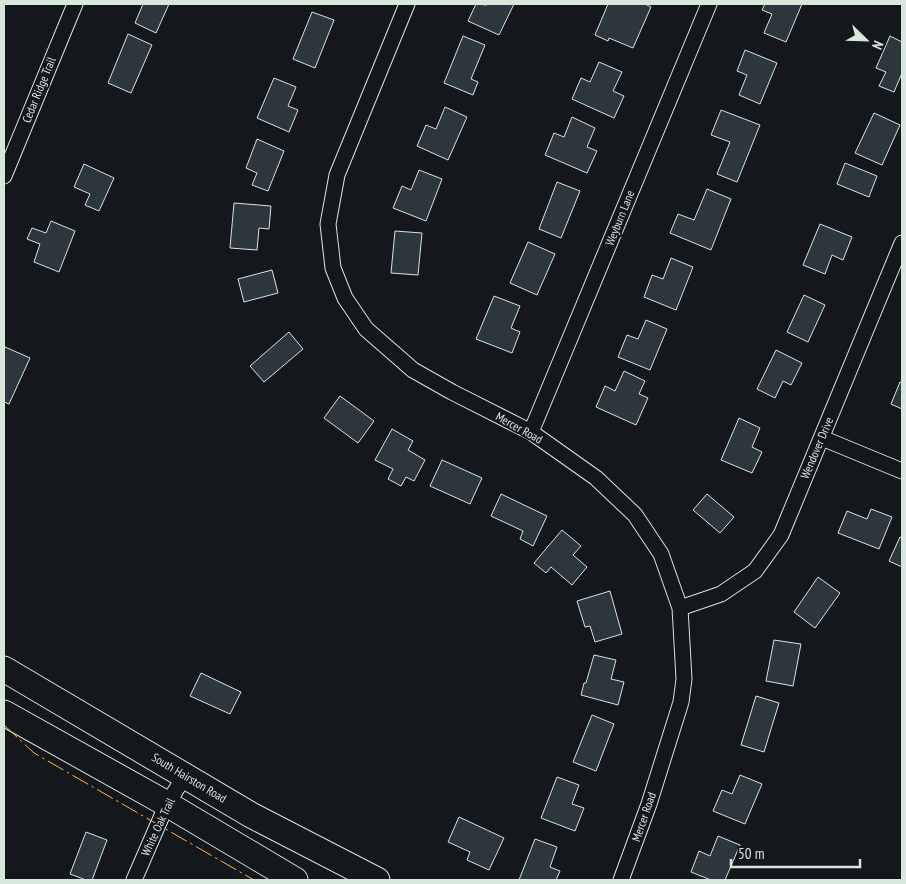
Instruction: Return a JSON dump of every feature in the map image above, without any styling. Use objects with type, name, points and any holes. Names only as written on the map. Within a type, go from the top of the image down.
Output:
[{"type":"main road","name":"South Hairston Road","points":[[4,669],[251,815],[377,880]]},
{"type":"main road","points":[[4,713],[167,804],[295,880]]},
{"type":"street","name":"Cedar Ridge Trail","points":[[4,176],[75,4]]},
{"type":"street","name":"Mercer Road","points":[[407,4],[337,175],[328,224],[333,268],[345,298],[366,329],[413,370],[531,432],[596,478],[635,515],[661,554],[680,608],[684,679],[681,702],[650,804],[622,880]]},
{"type":"street","name":"Weyburn Lane","points":[[531,432],[709,4]]},
{"type":"street","name":"Wendover Drive","points":[[680,608],[721,594],[755,571],[780,535],[902,243]]},
{"type":"street","points":[[822,438],[902,471]]},
{"type":"street","name":"White Oak Trail","points":[[134,880],[167,804],[185,776]]},
{"type":"building","points":[[143,4],[169,4],[156,33],[135,23]]},
{"type":"building","points":[[476,4],[514,4],[499,35],[468,21]]},
{"type":"building","points":[[608,4],[645,4],[651,7],[633,48],[609,38],[608,41],[595,35]]},
{"type":"building","points":[[765,4],[802,4],[786,42],[764,33],[772,14],[762,10]]},
{"type":"building","points":[[312,12],[334,20],[315,68],[293,59]]},
{"type":"building","points":[[128,34],[152,45],[131,93],[108,83]]},
{"type":"building","points":[[463,36],[485,45],[471,79],[478,82],[473,95],[444,83]]},
{"type":"building","points":[[890,36],[902,42],[902,73],[894,92],[879,86],[886,72],[876,68]]},
{"type":"building","points":[[745,50],[777,63],[760,104],[739,95],[747,75],[737,71]]},
{"type":"building","points":[[599,62],[622,72],[613,91],[624,96],[614,118],[572,99],[581,78],[590,82]]},
{"type":"building","points":[[274,78],[296,87],[288,106],[298,110],[289,132],[257,118]]},
{"type":"building","points":[[445,107],[467,117],[448,160],[417,146],[426,125],[436,129]]},
{"type":"building","points":[[721,110],[760,125],[737,182],[717,174],[730,142],[711,135]]},
{"type":"building","points":[[874,113],[900,125],[882,165],[855,153]]},
{"type":"building","points":[[572,117],[595,128],[587,147],[597,151],[587,173],[545,155],[554,133],[564,137]]},
{"type":"building","points":[[257,139],[284,151],[268,191],[252,185],[257,173],[246,168]]},
{"type":"building","points":[[845,163],[877,176],[869,197],[837,184]]},
{"type":"building","points":[[84,164],[114,178],[99,211],[85,205],[90,194],[74,187]]},
{"type":"building","points":[[419,170],[442,179],[426,221],[393,208],[402,186],[411,190]]},
{"type":"building","points":[[557,182],[580,191],[561,238],[539,229]]},
{"type":"building","points":[[707,189],[731,199],[711,250],[670,233],[678,214],[694,220]]},
{"type":"building","points":[[234,203],[271,206],[269,229],[259,228],[257,250],[230,248]]},
{"type":"building","points":[[51,221],[75,231],[59,272],[34,262],[40,244],[27,239],[32,228],[46,233]]},
{"type":"building","points":[[820,224],[852,237],[843,260],[832,255],[825,274],[803,265]]},
{"type":"building","points":[[395,231],[422,233],[418,275],[391,273]]},
{"type":"building","points":[[528,242],[555,254],[537,295],[510,283]]},
{"type":"building","points":[[671,258],[693,267],[676,310],[644,297],[652,275],[663,279]]},
{"type":"building","points":[[272,270],[278,293],[244,302],[238,279]]},
{"type":"building","points":[[804,295],[825,305],[808,342],[787,332]]},
{"type":"building","points":[[494,296],[520,306],[511,328],[520,332],[512,353],[476,339]]},
{"type":"building","points":[[646,320],[667,329],[650,370],[618,357],[627,335],[638,339]]},
{"type":"building","points":[[289,332],[303,349],[264,382],[250,366]]},
{"type":"building","points":[[5,347],[30,358],[9,404],[4,402]]},
{"type":"building","points":[[776,350],[802,363],[791,385],[783,381],[775,398],[757,389]]},
{"type":"building","points":[[624,371],[645,381],[639,394],[648,398],[636,425],[596,407],[605,386],[615,391]]},
{"type":"building","points":[[900,382],[902,383],[902,409],[891,404]]},
{"type":"building","points":[[340,396],[374,421],[358,443],[324,418]]},
{"type":"building","points":[[739,418],[760,428],[752,447],[762,452],[752,473],[721,460]]},
{"type":"building","points":[[392,429],[413,441],[408,450],[425,460],[414,481],[406,477],[401,486],[388,479],[393,469],[375,460]]},
{"type":"building","points":[[442,460],[482,478],[470,504],[430,486]]},
{"type":"building","points":[[501,494],[547,516],[533,546],[520,539],[523,531],[491,516]]},
{"type":"building","points":[[707,494],[734,517],[720,533],[693,510]]},
{"type":"building","points":[[871,509],[892,517],[879,549],[838,533],[847,511],[867,519]]},
{"type":"building","points":[[562,530],[581,546],[573,555],[587,567],[572,585],[551,567],[546,573],[534,563]]},
{"type":"building","points":[[900,537],[902,538],[902,567],[889,561]]},
{"type":"building","points":[[818,577],[840,593],[815,628],[794,612]]},
{"type":"building","points":[[610,591],[622,634],[595,642],[590,626],[585,627],[577,601]]},
{"type":"building","points":[[774,640],[801,644],[793,686],[766,681]]},
{"type":"building","points":[[594,655],[616,660],[611,679],[624,682],[618,705],[581,695]]},
{"type":"building","points":[[201,673],[241,692],[230,714],[190,696]]},
{"type":"building","points":[[756,696],[779,703],[764,752],[741,745]]},
{"type":"building","points":[[592,715],[614,724],[596,771],[573,762]]},
{"type":"building","points":[[740,775],[762,784],[745,824],[713,811],[722,790],[732,794]]},
{"type":"building","points":[[557,777],[579,785],[572,804],[584,808],[575,831],[541,818]]},
{"type":"building","points":[[459,817],[504,838],[489,870],[467,860],[470,852],[448,842]]},
{"type":"building","points":[[86,832],[107,840],[92,880],[86,880],[70,874]]},
{"type":"building","points":[[718,836],[740,845],[725,880],[711,880],[691,872],[699,851],[710,856]]},
{"type":"building","points":[[535,839],[557,847],[550,867],[560,871],[556,880],[519,880]]},
{"type":"power","points":[[4,725],[34,753],[254,880]]}]
